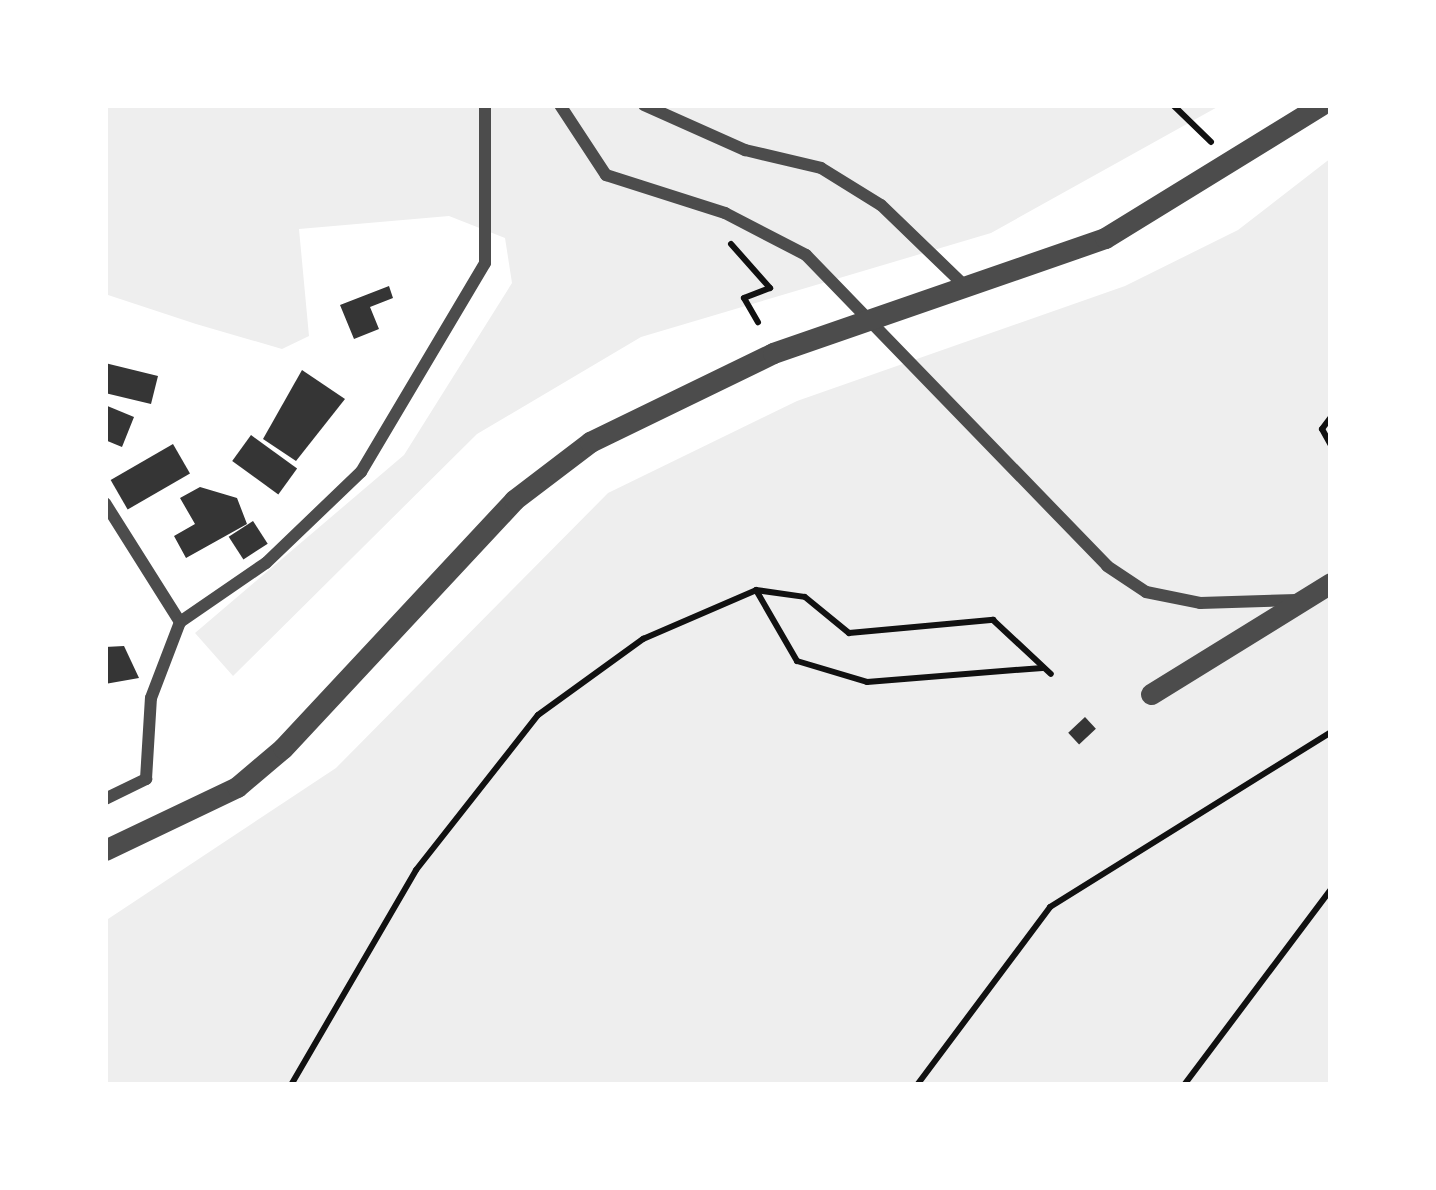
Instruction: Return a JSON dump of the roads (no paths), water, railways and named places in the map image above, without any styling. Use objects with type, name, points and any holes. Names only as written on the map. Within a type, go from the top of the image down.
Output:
[{"type":"street","points":[[105,799],[146,779],[151,698],[180,622],[266,563],[361,472],[435,359],[484,263],[485,105]]},
{"type":"street","points":[[560,105],[606,176],[724,213],[806,255],[1107,566],[1146,592],[1200,603],[1305,600]]},
{"type":"street","points":[[644,105],[745,150],[821,168],[881,206],[967,286]]},
{"type":"street","points":[[105,850],[237,787],[284,748],[514,500],[590,442],[773,353],[1105,238],[1235,166],[1321,105]]},
{"type":"street","points":[[105,503],[180,622]]},
{"type":"street","points":[[1151,694],[1331,584]]}]
